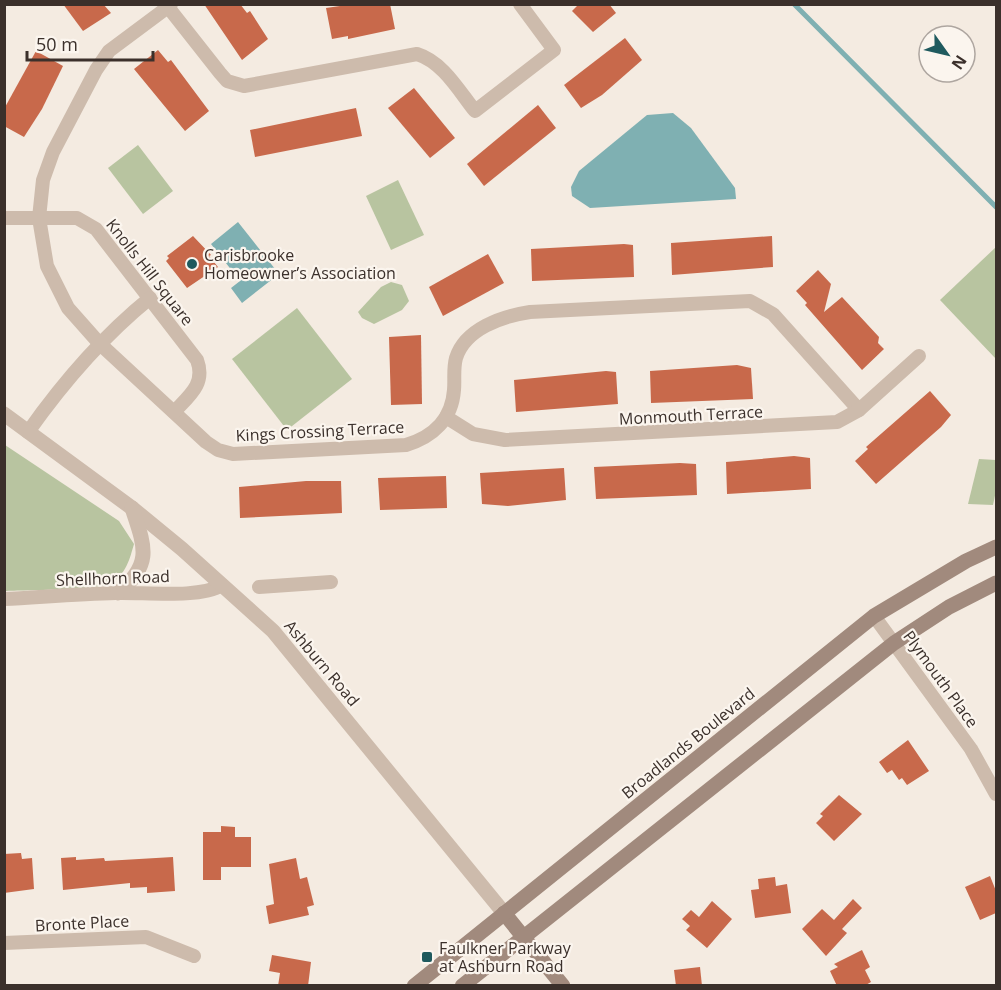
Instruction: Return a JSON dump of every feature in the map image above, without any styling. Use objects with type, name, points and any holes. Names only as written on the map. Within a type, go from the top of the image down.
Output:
[{"type":"main road","name":"Broadlands Boulevard","points":[[414,986],[874,616],[966,561],[996,547]]},
{"type":"main road","points":[[462,986],[894,643],[949,607],[996,583]]},
{"type":"main road","name":"Ashburn Road","points":[[504,913],[563,986]]},
{"type":"street","name":"Kings Crossing Terrace","points":[[446,417],[429,436],[406,445],[233,454],[218,450],[206,442],[82,326],[56,288],[44,256],[39,218],[43,180],[52,152],[96,70],[109,51],[170,6],[220,73],[232,83],[243,86],[417,54],[428,57],[437,65],[475,111],[554,50],[519,4]]},
{"type":"street","name":"Knolls Hill Square","points":[[4,218],[77,218],[88,222],[197,360],[201,370],[200,382],[174,412]]},
{"type":"street","points":[[28,432],[64,381],[117,325],[150,298]]},
{"type":"street","points":[[446,417],[453,400],[454,366],[460,349],[475,332],[504,318],[530,312],[742,300],[759,304],[773,314],[859,410]]},
{"type":"street","name":"Monmouth Terrace","points":[[446,417],[473,434],[505,440],[837,422],[859,410],[919,356]]},
{"type":"street","name":"Ashburn Road","points":[[4,414],[132,508],[273,632],[303,665],[504,913]]},
{"type":"street","points":[[118,593],[132,581],[144,556],[144,545],[132,508]]},
{"type":"street","points":[[259,587],[331,582]]},
{"type":"street","name":"Shellhorn Road","points":[[4,599],[118,593],[199,592],[214,590],[222,585]]},
{"type":"street","name":"Plymouth Place","points":[[874,616],[971,749],[996,794]]},
{"type":"street","name":"Bronte Place","points":[[4,943],[146,937],[194,956]]},
{"type":"green space","points":[[138,145],[173,191],[143,214],[108,168]]},
{"type":"green space","points":[[398,180],[424,235],[391,250],[366,196]]},
{"type":"green space","points":[[996,247],[996,359],[940,300]]},
{"type":"green space","points":[[391,282],[402,285],[409,301],[402,310],[374,324],[362,318],[358,312],[381,287]]},
{"type":"green space","points":[[297,308],[352,379],[287,430],[232,359]]},
{"type":"green space","points":[[5,445],[119,521],[134,544],[127,566],[116,580],[92,587],[5,591]]},
{"type":"green space","points":[[979,459],[996,460],[996,491],[993,505],[968,504]]},
{"type":"water","points":[[673,113],[691,128],[735,188],[736,199],[590,208],[572,196],[571,187],[579,171],[647,115]]},
{"type":"water","points":[[238,222],[279,274],[242,303],[231,288],[240,281],[211,244]]},
{"type":"building","points":[[63,4],[103,4],[111,13],[83,31]]},
{"type":"building","points":[[204,4],[240,4],[247,13],[250,11],[268,39],[242,60]]},
{"type":"building","points":[[354,4],[390,4],[395,29],[348,39],[348,36],[332,39],[326,8]]},
{"type":"building","points":[[579,4],[609,4],[616,13],[593,32],[572,11]]},
{"type":"building","points":[[625,38],[642,60],[602,95],[581,108],[564,85]]},
{"type":"building","points":[[158,50],[168,62],[171,60],[209,111],[185,131],[134,69]]},
{"type":"building","points":[[36,51],[63,66],[42,109],[24,137],[4,126],[4,109]]},
{"type":"building","points":[[414,88],[455,138],[430,158],[388,108]]},
{"type":"building","points":[[538,105],[556,128],[484,186],[467,164]]},
{"type":"building","points":[[356,108],[362,136],[255,157],[250,130]]},
{"type":"building","name":"Carisbrooke Homeowner’s Association","points":[[193,236],[211,255],[209,256],[218,267],[187,288],[166,261],[169,258],[167,256]]},
{"type":"building","points":[[772,236],[773,267],[672,275],[671,243]]},
{"type":"building","points":[[633,245],[634,277],[532,281],[531,249]]},
{"type":"building","points":[[488,254],[504,283],[443,316],[429,287]]},
{"type":"building","points":[[818,270],[831,284],[824,312],[842,297],[879,337],[878,343],[884,349],[862,370],[805,305],[807,303],[796,291]]},
{"type":"building","points":[[421,335],[422,404],[391,405],[389,337]]},
{"type":"building","points":[[737,365],[751,368],[753,399],[651,403],[650,371]]},
{"type":"building","points":[[616,372],[618,404],[516,412],[514,380]]},
{"type":"building","points":[[930,391],[951,415],[941,427],[876,484],[855,461],[868,449],[866,447]]},
{"type":"building","points":[[794,456],[810,458],[811,489],[727,494],[726,462]]},
{"type":"building","points":[[696,464],[697,495],[596,499],[594,467]]},
{"type":"building","points":[[564,468],[566,500],[508,506],[482,504],[480,473]]},
{"type":"building","points":[[446,476],[447,508],[380,510],[378,478]]},
{"type":"building","points":[[306,481],[341,481],[342,513],[240,518],[239,487]]},
{"type":"building","points":[[908,740],[929,771],[907,785],[902,778],[899,780],[892,770],[887,773],[879,762]]},
{"type":"building","points":[[839,795],[862,814],[834,841],[816,823],[823,816],[820,814]]},
{"type":"building","points":[[221,826],[235,827],[235,837],[251,837],[251,867],[221,867],[221,880],[203,880],[203,832],[221,832]]},
{"type":"building","points":[[21,853],[22,859],[32,858],[34,889],[4,893],[4,854]]},
{"type":"building","points":[[76,857],[76,860],[104,858],[105,861],[173,857],[175,891],[147,893],[147,887],[130,888],[130,883],[63,890],[61,858]]},
{"type":"building","points":[[296,858],[300,879],[307,877],[314,905],[307,907],[309,915],[269,924],[266,906],[274,904],[269,864]]},
{"type":"building","points":[[990,876],[996,891],[996,913],[980,920],[965,887]]},
{"type":"building","points":[[775,877],[776,886],[787,884],[791,913],[755,918],[751,890],[759,889],[758,879]]},
{"type":"building","points":[[853,899],[862,908],[842,929],[847,933],[826,956],[802,929],[822,909],[834,920]]},
{"type":"building","points":[[712,901],[732,919],[707,948],[686,930],[690,926],[682,919],[691,910],[699,917]]},
{"type":"building","points":[[862,950],[870,967],[865,970],[871,982],[864,986],[837,986],[830,971],[838,967],[834,964]]},
{"type":"building","points":[[272,955],[311,962],[308,986],[278,986],[280,973],[269,971]]},
{"type":"building","points":[[700,967],[702,986],[676,986],[674,970]]},
{"type":"waterway","points":[[794,4],[996,207]]},
{"type":"place","name":"Carisbrooke Homeowner’s Association","points":[[192,264]]},
{"type":"place","name":"Faulkner Parkway at Ashburn Road","points":[[427,957]]}]
